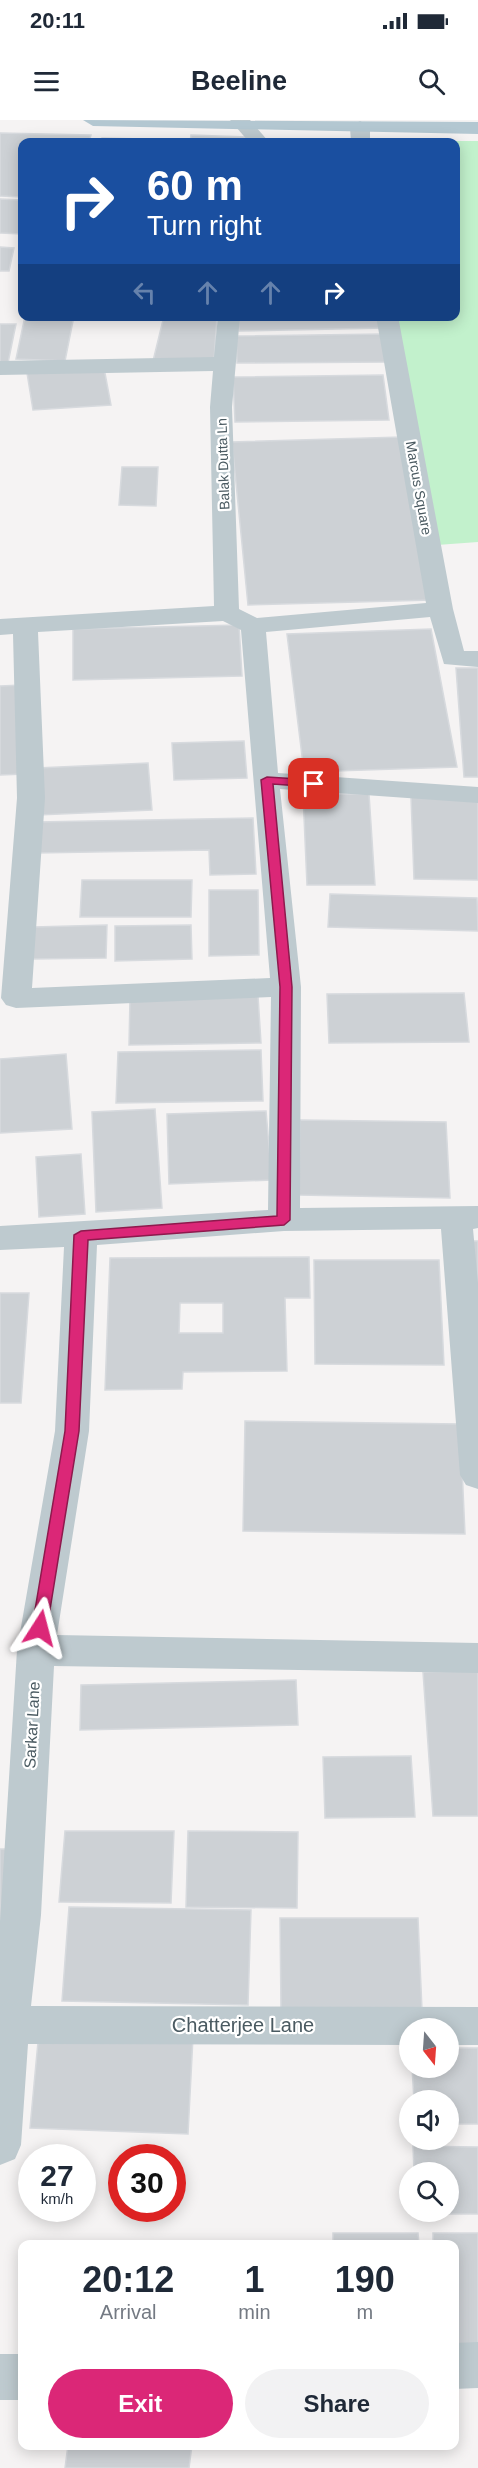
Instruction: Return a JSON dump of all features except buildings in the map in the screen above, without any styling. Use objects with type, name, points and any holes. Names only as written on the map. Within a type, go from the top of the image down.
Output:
[{"type":"main road","points":[[93,120],[240,121],[360,135],[408,124],[478,128]]},
{"type":"street","points":[[240,121],[255,138]]},
{"type":"street","name":"Balak Dutta Ln","points":[[227,613],[221,407],[228,321]]},
{"type":"street","name":"Marcus Square","points":[[388,321],[440,609],[466,659]]},
{"type":"street","points":[[0,368],[224,364]]},
{"type":"street","points":[[286,987],[16,998],[31,798],[12,627],[227,613],[253,626],[440,609]]},
{"type":"street","points":[[253,626],[258,703],[286,987],[284,1220]]},
{"type":"street","points":[[267,780],[478,795]]},
{"type":"street","points":[[0,1238],[81,1235],[284,1220],[467,1217],[478,1475]]},
{"type":"street","name":"Sarkar Lane","points":[[0,2145],[8,2025],[21,1914],[36,1650],[72,1431],[81,1235]]},
{"type":"street","points":[[36,1650],[478,1658]]},
{"type":"street","name":"Chatterjee Lane","points":[[8,2025],[478,2026]]},
{"type":"street","points":[[459,2366],[478,2365]]},
{"type":"street","points":[[0,2377],[18,2377]]},
{"type":"green space","points":[[460,141],[478,141],[478,542],[437,545],[398,321],[460,321]]},
{"type":"route","points":[[40,1628],[72,1431],[81,1235],[284,1220],[286,987],[267,780],[314,784]]}]
